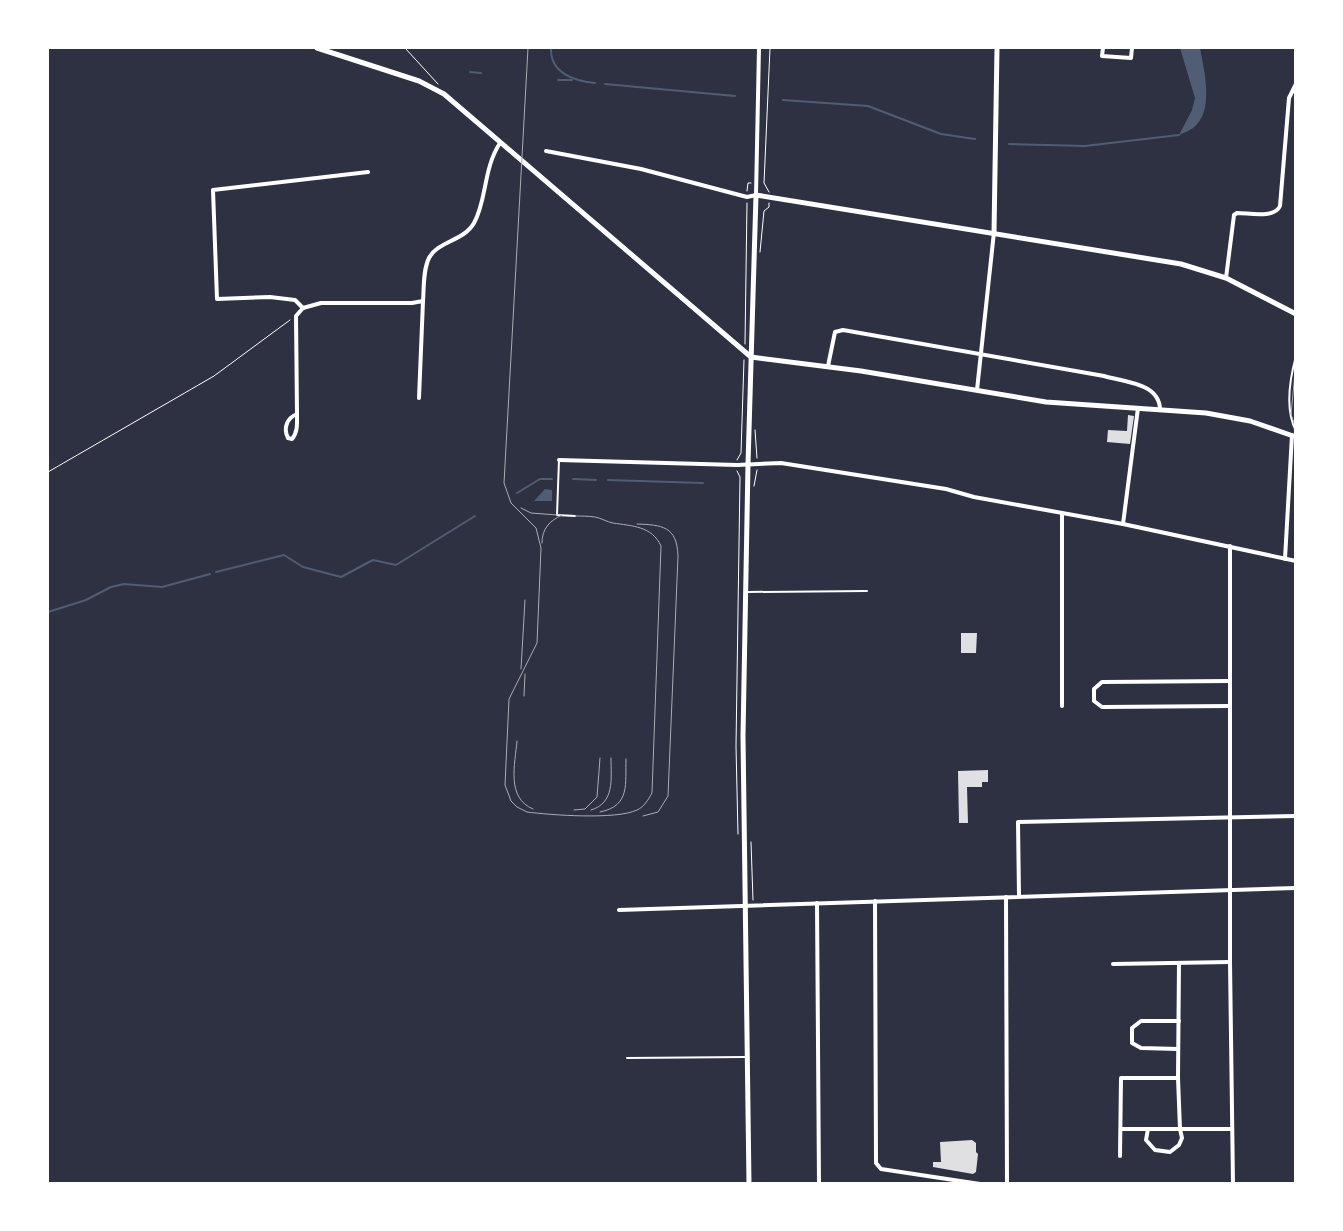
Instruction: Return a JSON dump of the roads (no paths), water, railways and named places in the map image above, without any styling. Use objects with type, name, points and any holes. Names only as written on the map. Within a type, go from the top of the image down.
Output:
[{"type":"street","points":[[317,48],[419,82],[444,94],[751,357],[828,366],[1046,402],[1229,416],[1294,434],[1285,560]]},
{"type":"street","points":[[749,1184],[747,906],[743,736],[759,48]]},
{"type":"street","points":[[977,390],[994,232],[997,48]]},
{"type":"street","points":[[1103,48],[1102,56],[1131,58],[1132,48]]},
{"type":"street","points":[[1226,278],[1234,215],[1237,213],[1272,214],[1280,206],[1289,98],[1296,84]]},
{"type":"street","points":[[419,398],[423,301],[429,258],[434,252],[465,234],[475,221],[491,156],[500,143]]},
{"type":"street","points":[[546,151],[641,169],[747,198],[756,195],[1160,260],[1226,278],[1296,314]]},
{"type":"street","points":[[303,308],[295,300],[270,297],[217,300],[214,190],[368,172]]},
{"type":"street","points":[[297,414],[290,417],[286,424],[285,432],[288,438],[292,439],[296,435],[297,414],[296,316],[303,308],[321,303],[412,303],[423,301]]},
{"type":"street","points":[[828,366],[832,338],[840,330],[1104,376],[1145,386],[1152,391],[1160,402],[1160,410]]},
{"type":"street","points":[[1123,524],[1138,408]]},
{"type":"street","points":[[559,460],[737,465],[781,463],[946,489],[974,497],[1123,524],[1296,561]]},
{"type":"street","points":[[1062,513],[1062,706]]},
{"type":"street","points":[[1230,546],[1230,962],[1233,1184]]},
{"type":"street","points":[[1230,681],[1102,682],[1094,689],[1094,701],[1102,707],[1230,706]]},
{"type":"street","points":[[1019,896],[1018,822],[1296,816]]},
{"type":"street","points":[[619,910],[1296,888]]},
{"type":"street","points":[[1006,897],[1008,1184]]},
{"type":"street","points":[[875,902],[876,1163],[881,1169],[980,1184]]},
{"type":"street","points":[[817,904],[819,1184]]},
{"type":"street","points":[[1113,964],[1230,962]]},
{"type":"street","points":[[1148,1129],[1146,1140],[1155,1150],[1170,1152],[1179,1145],[1182,1138],[1178,1078],[1179,963]]},
{"type":"street","points":[[1178,1021],[1141,1021],[1132,1028],[1131,1036],[1132,1042],[1141,1048],[1178,1048]]},
{"type":"street","points":[[1120,1156],[1121,1078],[1178,1078]]},
{"type":"street","points":[[1121,1129],[1232,1129]]},
{"type":"lane","points":[[1294,434],[1290,407],[1296,356]]},
{"type":"lane","points":[[559,460],[557,515],[575,516]]},
{"type":"lane","points":[[745,592],[867,591]]},
{"type":"lane","points":[[628,1058],[748,1057]]},
{"type":"water","points":[[1180,48],[1200,48],[1204,68],[1206,101],[1200,121],[1191,129],[1179,135],[1192,110],[1195,98]]},
{"type":"water","points":[[545,489],[552,490],[552,501],[534,501]]},
{"type":"waterway","points":[[551,48],[554,64],[559,70],[572,78],[595,83]]},
{"type":"waterway","points":[[470,72],[481,73]]},
{"type":"waterway","points":[[558,80],[572,80]]},
{"type":"waterway","points":[[605,84],[735,96]]},
{"type":"waterway","points":[[783,100],[868,106],[941,134],[975,139]]},
{"type":"waterway","points":[[1009,144],[1085,146],[1179,135]]},
{"type":"waterway","points":[[517,493],[540,479],[552,479]]},
{"type":"waterway","points":[[573,479],[596,480]]},
{"type":"waterway","points":[[608,480],[703,483]]},
{"type":"waterway","points":[[216,572],[284,555],[303,567],[341,577],[373,560],[396,565],[475,516]]},
{"type":"waterway","points":[[48,612],[86,600],[111,587],[124,584],[162,587],[210,574]]},
{"type":"tram line","points":[[528,48],[504,483],[511,503],[536,528],[541,548],[537,643],[509,699],[505,785],[511,801],[517,807],[527,812],[583,816],[614,815],[637,810],[642,807],[652,793],[661,546],[652,534],[641,528],[595,517],[575,516]]},
{"type":"tram line","points":[[1296,363],[1291,414],[1296,429]]},
{"type":"tram line","points":[[521,508],[531,513],[557,515]]},
{"type":"tram line","points":[[542,543],[543,534],[547,526],[562,515]]},
{"type":"tram line","points":[[637,524],[654,525],[666,529],[675,538],[678,556],[668,796],[658,812],[643,816]]},
{"type":"tram line","points":[[521,669],[525,600]]},
{"type":"tram line","points":[[524,696],[525,674]]},
{"type":"tram line","points":[[517,741],[514,770],[516,789],[524,804],[533,809]]},
{"type":"tram line","points":[[574,810],[585,809],[597,797],[600,758]]},
{"type":"tram line","points":[[591,810],[599,807],[608,796],[611,782],[611,758]]},
{"type":"tram line","points":[[600,812],[617,805],[622,799],[626,785],[626,759]]}]
